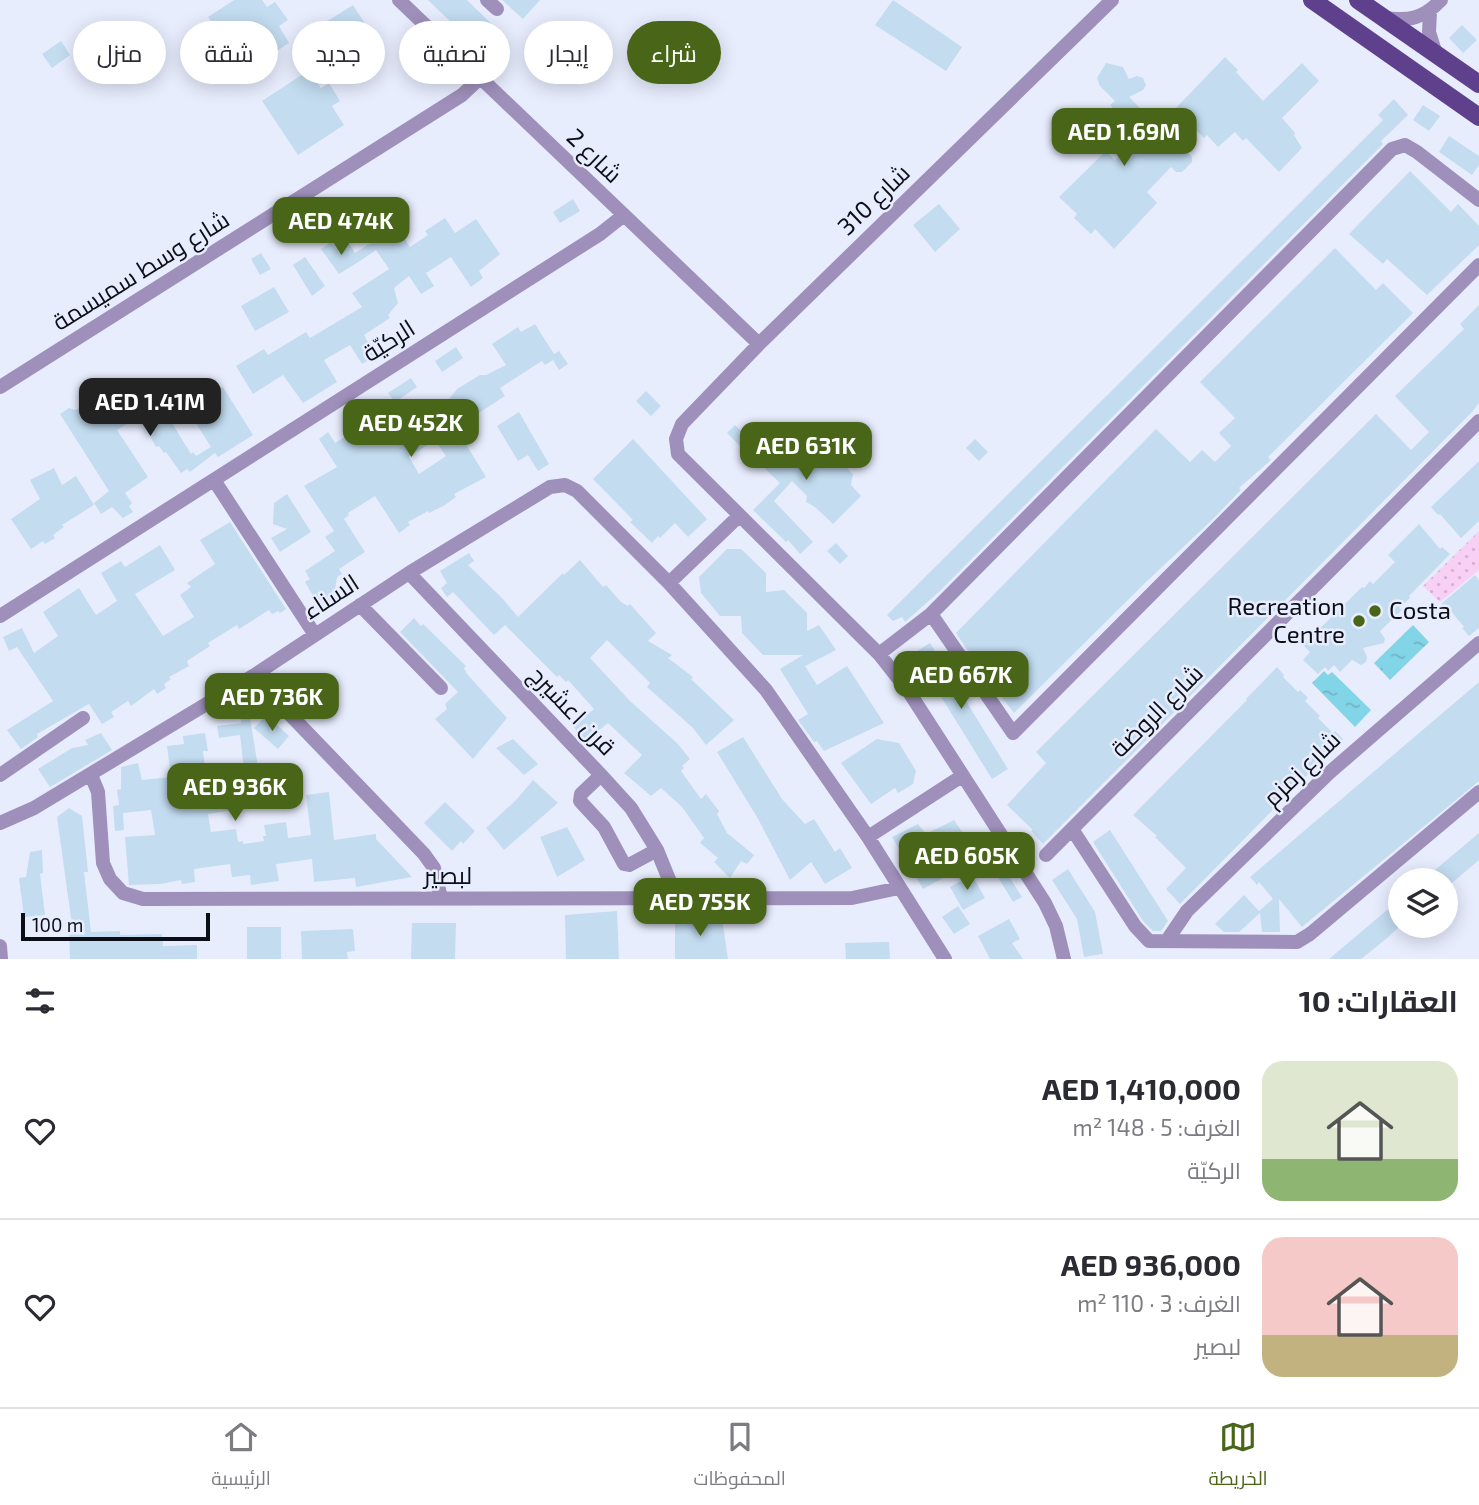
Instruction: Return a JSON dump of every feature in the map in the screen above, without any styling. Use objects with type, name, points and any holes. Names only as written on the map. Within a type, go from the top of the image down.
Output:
[{"type":"main road","points":[[1312,0],[1479,117]]},
{"type":"main road","points":[[1358,0],[1479,84]]},
{"type":"street","name":"شارع 2","points":[[398,0],[420,21]]},
{"type":"street","name":"شارع 310","points":[[739,516],[678,454],[676,439],[682,424],[759,344],[1112,0]]},
{"type":"street","points":[[1384,18],[1410,18],[1430,12],[1441,0]]},
{"type":"street","points":[[1430,12],[1429,32],[1436,54]]},
{"type":"street","name":"شارع وسط سميسمة","points":[[0,387],[462,95],[474,84]]},
{"type":"street","name":"شارع 2","points":[[486,84],[759,344]]},
{"type":"street","points":[[879,654],[931,614],[1392,149],[1405,145],[1417,152],[1479,201]]},
{"type":"street","name":"الركيّة","points":[[0,616],[600,234],[624,215]]},
{"type":"street","points":[[931,614],[1013,733],[1479,265]]},
{"type":"street","name":"شارع الروضة","points":[[1025,869],[1042,858],[1072,830],[1479,421]]},
{"type":"street","points":[[214,480],[315,635]]},
{"type":"street","name":"السناء","points":[[0,823],[34,808],[91,775],[253,676],[408,573],[550,487],[565,485],[577,491],[669,583],[766,690],[868,837],[945,959]]},
{"type":"street","points":[[669,583],[739,516],[879,654],[909,692],[1025,869],[1056,926],[1064,959]]},
{"type":"street","name":"قرن اعشيرج","points":[[408,573],[631,808],[657,850],[677,899]]},
{"type":"street","points":[[360,605],[441,688]]},
{"type":"street","name":"شارع زمزم","points":[[1168,939],[1188,911],[1329,773],[1479,643]]},
{"type":"street","points":[[253,676],[424,854],[434,867],[442,898]]},
{"type":"street","points":[[0,775],[83,718]]},
{"type":"street","name":"لبصير","points":[[91,775],[98,792],[103,863],[110,880],[123,893],[143,899],[852,898],[899,888]]},
{"type":"street","points":[[601,775],[581,794],[580,802],[604,827],[624,864],[629,865],[657,850]]},
{"type":"street","points":[[868,837],[962,776]]},
{"type":"street","points":[[1072,830],[1135,926],[1149,941],[1168,939],[1297,942],[1321,925],[1479,792]]},
{"type":"street","points":[[0,946],[1,959]]},
{"type":"shaded area","points":[[1479,531],[1479,570],[1440,602],[1423,586]]},
{"type":"water","points":[[1413,625],[1429,642],[1390,680],[1374,663]]},
{"type":"water","points":[[1324,671],[1328,675],[1332,672],[1371,710],[1355,727],[1312,683]]},
{"type":"building","points":[[234,0],[262,0],[267,7],[275,2],[288,20],[279,26],[289,43],[278,50],[278,21],[211,21],[208,17]]},
{"type":"building","points":[[428,0],[467,0],[489,21],[450,21]]},
{"type":"building","points":[[502,0],[540,0],[523,19]]},
{"type":"building","points":[[893,0],[962,47],[946,71],[875,25]]},
{"type":"building","points":[[353,5],[363,21],[328,21]]},
{"type":"building","points":[[1462,25],[1477,40],[1463,53],[1449,38]]},
{"type":"building","points":[[61,41],[70,55],[52,68],[42,54]]},
{"type":"building","points":[[1225,57],[1263,101],[1302,63],[1319,81],[1282,118],[1295,133],[1302,148],[1279,172],[1246,138],[1243,141],[1235,132],[1218,147],[1207,135],[1204,138],[1175,109]]},
{"type":"building","points":[[1106,63],[1123,67],[1129,79],[1137,76],[1143,78],[1146,85],[1143,90],[1129,97],[1158,126],[1145,139],[1174,138],[1192,157],[1192,162],[1182,172],[1176,172],[1171,167],[1147,192],[1157,203],[1114,249],[1095,229],[1091,234],[1074,218],[1077,214],[1059,197],[1106,151],[1115,160],[1134,140],[1143,139],[1110,105],[1115,101],[1100,86],[1097,78]]},
{"type":"building","points":[[292,81],[292,84],[318,84],[321,88],[330,84],[340,101],[332,106],[344,125],[298,155],[262,101]]},
{"type":"building","points":[[1394,99],[1408,115],[1381,141],[1383,144],[940,591],[905,622],[902,617],[893,621],[887,615],[1383,120],[1378,115]]},
{"type":"building","points":[[1423,105],[1440,116],[1429,131],[1413,120]]},
{"type":"building","points":[[1449,136],[1479,156],[1479,165],[1472,175],[1439,152]]},
{"type":"building","points":[[1410,171],[1451,212],[1458,204],[1479,226],[1479,245],[1427,295],[1387,259],[1383,264],[1349,234]]},
{"type":"building","points":[[573,199],[580,211],[560,223],[553,212]]},
{"type":"building","points":[[939,204],[960,229],[935,252],[913,225]]},
{"type":"building","points":[[384,207],[410,247],[428,235],[425,231],[445,218],[455,233],[476,219],[500,254],[479,271],[483,278],[471,287],[451,257],[426,273],[434,286],[421,294],[409,276],[394,288],[398,303],[388,315],[390,318],[364,335],[376,356],[362,364],[350,345],[324,360],[337,382],[303,403],[283,375],[253,394],[236,366],[264,349],[268,355],[306,332],[310,338],[362,307],[352,293],[389,269],[376,250],[360,261],[355,253],[375,240],[358,216],[371,208],[377,211]]},
{"type":"building","points":[[331,242],[336,249],[348,242],[360,261],[339,274],[321,249]]},
{"type":"building","points":[[1335,248],[1376,290],[1383,283],[1413,313],[1268,457],[1271,460],[1239,488],[1241,490],[1210,522],[1014,713],[988,680],[994,674],[966,648],[956,633],[1156,429],[1190,462],[1202,450],[1215,462],[1231,446],[1219,433],[1235,418],[1200,382]]},
{"type":"building","points":[[261,253],[271,269],[260,275],[251,259]]},
{"type":"building","points":[[305,257],[325,286],[312,296],[293,265]]},
{"type":"building","points":[[274,287],[289,312],[255,331],[241,306]]},
{"type":"building","points":[[1479,305],[1479,403],[1472,412],[1043,844],[1031,831],[1033,830],[1007,805],[1046,763],[1036,752],[1376,414],[1411,450],[1429,432],[1395,396],[1464,329],[1460,324]]},
{"type":"building","points":[[535,324],[554,354],[559,351],[568,364],[559,370],[553,360],[545,365],[542,361],[500,388],[505,396],[456,428],[486,477],[454,494],[456,497],[445,505],[408,522],[410,525],[399,533],[375,496],[348,513],[344,519],[365,552],[339,569],[342,574],[337,577],[335,590],[340,598],[321,609],[305,582],[310,579],[305,571],[335,551],[325,537],[334,531],[304,486],[337,467],[319,439],[328,432],[335,443],[363,425],[361,422],[379,410],[397,439],[407,422],[431,405],[439,405],[457,389],[480,375],[486,375],[506,365],[492,344],[518,327],[521,332]],"holes":[[[435,440],[446,456],[419,474],[409,457]]]},
{"type":"building","points":[[456,347],[463,358],[442,372],[435,361]]},
{"type":"building","points":[[411,378],[417,387],[395,402],[388,393]]},
{"type":"building","points":[[129,379],[134,379],[153,406],[163,399],[170,410],[166,412],[191,454],[193,452],[196,456],[211,447],[187,409],[223,387],[253,435],[218,457],[215,453],[190,472],[187,469],[181,473],[166,452],[159,446],[156,447],[139,416],[117,430],[148,477],[125,493],[132,503],[129,506],[133,512],[123,518],[112,507],[101,514],[94,503],[109,491],[60,414],[69,408],[75,410],[88,405],[96,406],[101,413],[114,415],[125,407],[116,392],[119,390],[117,387]]},
{"type":"building","points":[[646,391],[661,406],[651,416],[636,401]]},
{"type":"building","points":[[519,412],[549,464],[538,471],[528,455],[518,461],[497,426]]},
{"type":"building","points":[[801,422],[834,454],[838,450],[846,458],[842,463],[853,474],[851,485],[861,496],[833,524],[806,502],[807,496],[792,481],[774,501],[813,542],[800,554],[753,510],[780,483],[758,462],[795,424]]},
{"type":"building","points":[[735,425],[751,441],[743,449],[727,433]]},
{"type":"building","points":[[633,439],[707,519],[688,537],[675,523],[652,543],[593,479]]},
{"type":"building","points":[[975,439],[988,452],[979,461],[966,448]]},
{"type":"building","points":[[1479,461],[1479,521],[1461,538],[1431,507]]},
{"type":"building","points":[[54,468],[62,485],[76,476],[94,505],[62,525],[64,527],[53,535],[55,538],[45,544],[43,541],[31,549],[11,519],[40,499],[30,480]]},
{"type":"building","points":[[287,494],[311,532],[280,552],[271,538],[287,529],[273,524],[274,503]]},
{"type":"building","points":[[230,522],[286,609],[272,614],[269,610],[239,629],[237,625],[208,643],[210,646],[187,661],[189,666],[169,677],[171,679],[164,684],[166,688],[157,694],[154,689],[131,706],[128,701],[111,712],[114,717],[102,724],[89,704],[37,734],[38,737],[21,749],[7,730],[53,701],[17,647],[9,651],[3,637],[22,628],[34,653],[58,636],[43,612],[79,588],[96,615],[117,601],[101,573],[121,561],[125,567],[160,545],[175,570],[135,594],[163,636],[194,617],[180,595],[191,587],[187,583],[215,564],[200,540]]},
{"type":"building","name":"Recreation Centre","points":[[1419,524],[1440,549],[1442,547],[1450,554],[1409,596],[1399,608],[1402,610],[1380,631],[1385,639],[1384,643],[1363,648],[1366,662],[1361,665],[1352,660],[1340,672],[1334,665],[1328,671],[1325,667],[1318,674],[1303,660],[1310,652],[1303,645],[1362,587],[1370,581],[1373,584],[1395,562],[1388,555]]},
{"type":"building","points":[[836,543],[848,556],[840,564],[827,551]]},
{"type":"building","points":[[727,549],[741,549],[766,573],[766,592],[784,590],[807,613],[807,631],[819,625],[836,650],[805,666],[817,685],[847,666],[884,723],[824,751],[817,741],[814,742],[798,720],[808,714],[780,669],[803,655],[763,655],[742,633],[741,616],[720,616],[701,593],[699,577]]},
{"type":"building","points":[[469,553],[474,561],[468,565],[518,617],[580,560],[603,587],[606,585],[621,602],[628,606],[630,604],[656,633],[648,641],[672,655],[668,658],[693,677],[691,679],[734,720],[706,745],[693,728],[647,687],[650,683],[607,640],[590,658],[690,759],[682,766],[684,768],[681,771],[701,799],[706,794],[719,811],[717,814],[727,833],[754,855],[747,864],[741,861],[730,878],[714,862],[718,858],[700,843],[704,838],[682,807],[661,788],[651,796],[624,773],[642,755],[608,723],[585,742],[573,726],[594,709],[568,680],[566,682],[559,675],[557,677],[505,625],[494,635],[453,592],[447,597],[441,588],[447,583],[440,571]]},
{"type":"building","points":[[1475,575],[1479,581],[1479,628],[1469,636],[1450,610],[1448,612],[1441,604]]},
{"type":"building","points":[[414,618],[466,666],[464,668],[467,674],[507,718],[473,759],[435,719],[447,709],[445,704],[458,692],[400,632]]},
{"type":"building","points":[[930,643],[1008,769],[992,779],[914,653]]},
{"type":"building","points":[[1277,667],[1298,692],[1300,690],[1308,698],[1305,701],[1320,716],[1318,718],[1343,739],[1180,904],[1166,889],[1186,868],[1155,837],[1157,836],[1133,815]]},
{"type":"building","points":[[1479,682],[1479,781],[1302,927],[1279,899],[1280,932],[1262,932],[1260,913],[1239,932],[1224,932],[1215,924],[1244,895],[1259,911],[1273,899],[1259,882],[1257,885],[1250,877]]},
{"type":"building","points":[[249,712],[258,767],[267,767],[278,774],[286,791],[300,789],[301,800],[263,806],[244,794],[246,808],[208,814],[211,832],[236,829],[238,842],[243,841],[243,844],[264,841],[264,825],[286,822],[288,838],[311,835],[306,795],[329,792],[334,840],[376,834],[376,839],[412,877],[356,887],[355,878],[314,882],[312,859],[276,864],[279,881],[251,885],[250,875],[232,877],[230,864],[194,869],[195,882],[182,884],[181,880],[129,885],[125,837],[155,835],[151,810],[123,813],[124,830],[115,831],[113,806],[119,805],[117,790],[121,789],[121,767],[138,763],[142,780],[171,777],[167,746],[184,744],[183,736],[205,733],[208,751],[203,751],[206,775],[244,770],[240,735],[219,738],[217,726],[241,723],[240,713]]},
{"type":"building","points":[[264,718],[273,728],[276,724],[289,736],[278,749],[254,728]]},
{"type":"building","points":[[101,733],[112,750],[50,787],[38,769],[72,748],[88,745],[85,740]]},
{"type":"building","points":[[743,737],[782,799],[805,824],[814,819],[835,852],[840,848],[852,868],[825,884],[811,862],[790,880],[757,817],[717,752]]},
{"type":"building","points":[[513,739],[538,764],[524,775],[496,748]]},
{"type":"building","points":[[877,739],[899,743],[916,771],[913,784],[898,793],[895,788],[871,804],[841,763]]},
{"type":"building","points":[[533,780],[558,803],[504,850],[486,828]]},
{"type":"building","points":[[445,802],[475,831],[452,851],[424,823]]},
{"type":"building","points":[[69,808],[82,816],[88,872],[84,872],[91,932],[120,931],[120,935],[162,934],[163,946],[197,945],[197,959],[70,959],[69,925],[72,925],[57,817]]},
{"type":"building","points":[[954,820],[976,852],[946,863],[952,873],[923,889],[892,837],[918,824],[926,834]]},
{"type":"building","points":[[567,827],[585,860],[557,877],[540,837]]},
{"type":"building","points":[[1110,830],[1168,921],[1161,931],[1153,931],[1143,921],[1093,842]]},
{"type":"building","points":[[1479,833],[1479,860],[1458,878],[1458,868],[1437,868]]},
{"type":"building","points":[[42,850],[43,873],[40,874],[45,915],[24,917],[19,878],[26,877],[30,852]]},
{"type":"building","points":[[998,859],[1022,897],[1013,902],[990,864]]},
{"type":"building","points":[[1068,869],[1095,912],[1103,954],[1084,957],[1077,919],[1052,880]]},
{"type":"building","points":[[972,875],[985,898],[963,910],[950,887]]},
{"type":"building","points":[[958,906],[970,924],[954,934],[942,917]]},
{"type":"building","points":[[1388,909],[1386,939],[1361,959],[1329,959]]},
{"type":"building","points":[[617,911],[619,959],[566,959],[565,915]]},
{"type":"building","points":[[675,914],[722,918],[728,959],[675,959]]},
{"type":"building","points":[[1009,919],[1020,939],[1012,943],[1023,959],[990,959],[978,936]]},
{"type":"building","points":[[412,923],[456,923],[455,959],[411,959]]},
{"type":"building","points":[[247,927],[281,927],[281,959],[247,959]]},
{"type":"building","points":[[353,929],[355,951],[347,952],[348,959],[302,959],[301,931]]},
{"type":"building","points":[[889,942],[890,959],[846,959],[845,943]]},
{"type":"place","name":"Costa","points":[[1375,611]]},
{"type":"place","name":"Recreation Centre","points":[[1359,621]]}]
